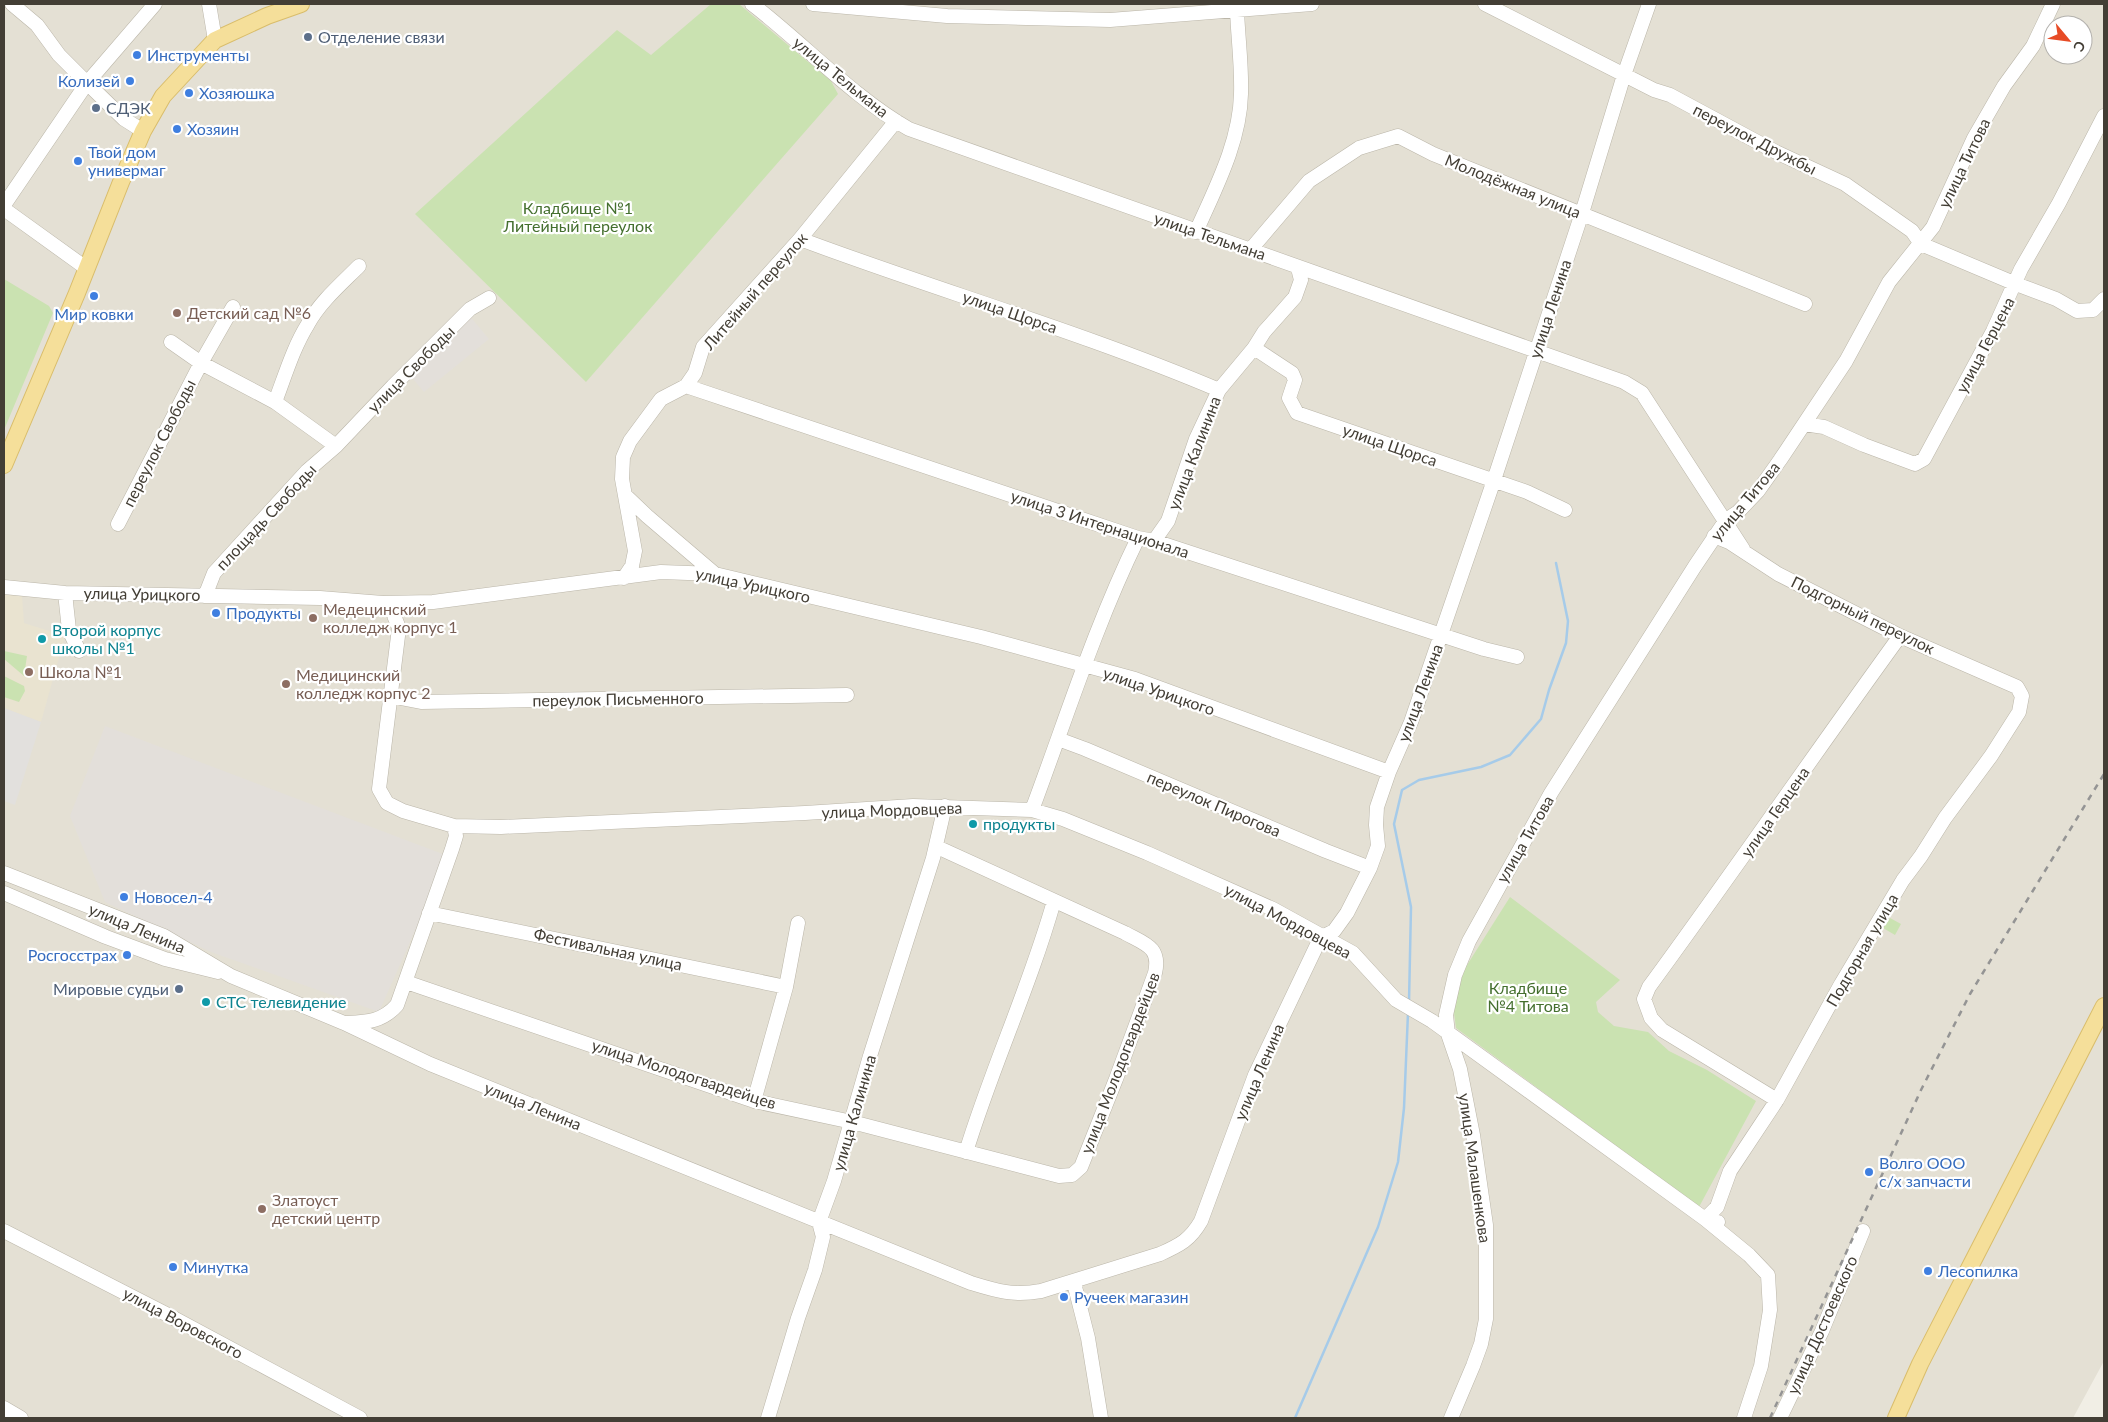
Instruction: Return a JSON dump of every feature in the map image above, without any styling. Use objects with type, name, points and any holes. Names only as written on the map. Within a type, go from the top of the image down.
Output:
[{"type":"main road","points":[[4,465],[121,182],[143,131],[163,96],[215,40],[267,16],[301,4]]},
{"type":"main road","points":[[1896,1418],[1920,1364],[2104,1006]]},
{"type":"street","points":[[12,4],[38,25],[59,55],[124,119],[143,131]]},
{"type":"street","points":[[86,268],[4,207],[87,83],[155,4]]},
{"type":"street","points":[[208,4],[215,40]]},
{"type":"street","name":"улица Тельмана","points":[[752,4],[896,121],[909,129],[1624,382],[1642,393],[1655,416],[1726,520],[1748,556]]},
{"type":"street","points":[[813,4],[947,16],[1110,20],[1307,4]]},
{"type":"street","name":"переулок Дружбы","points":[[1485,4],[1654,90],[1670,95],[1776,152],[1845,184],[1912,231],[1921,244],[2056,299],[2077,311],[2093,310],[2104,299]]},
{"type":"street","name":"улица Ленина","points":[[4,874],[164,936],[194,952],[231,976],[344,1023],[430,1064],[971,1283],[1000,1292],[1022,1295],[1074,1283],[1179,1246],[1192,1236],[1202,1221],[1255,1075],[1322,937],[1334,931],[1347,913],[1370,868],[1378,846],[1377,807],[1389,772],[1411,722],[1494,480],[1582,214],[1624,75],[1649,4]]},
{"type":"street","name":"улица Титова","points":[[1448,1034],[1446,1015],[1455,975],[1469,940],[1551,793],[1714,536],[1726,520],[1738,512],[1758,491],[1846,361],[1889,282],[1921,244],[1935,222],[1974,138],[2004,86],[2032,46],[2052,4]]},
{"type":"street","points":[[1196,232],[1224,168],[1235,132],[1241,95],[1237,10]]},
{"type":"street","name":"улица Герцена","points":[[1804,424],[1824,427],[1864,445],[1915,464],[1924,459],[2016,284],[2022,269],[2104,116]]},
{"type":"street","name":"Литейный переулок","points":[[686,386],[694,373],[703,347],[800,239],[896,121]]},
{"type":"street","name":"Молодёжная улица","points":[[1251,249],[1309,181],[1359,148],[1398,136],[1433,154],[1805,304]]},
{"type":"street","name":"улица Щорса","points":[[800,239],[882,270],[1145,358],[1219,390]]},
{"type":"street","points":[[275,402],[294,351],[308,323],[330,296],[359,266]]},
{"type":"street","name":"улица Калинина","points":[[1154,541],[1168,521],[1196,439],[1219,390],[1295,296],[1301,280],[1298,268]]},
{"type":"street","name":"улица Свободы","points":[[336,446],[470,309],[489,298]]},
{"type":"street","points":[[200,363],[233,307]]},
{"type":"street","name":"переулок Свободы","points":[[171,342],[200,363],[275,402],[336,446]]},
{"type":"street","name":"улица Щорса","points":[[1254,348],[1292,373],[1295,380],[1289,398],[1297,413],[1494,480],[1565,510]]},
{"type":"street","name":"переулок Свободы","points":[[118,524],[200,363]]},
{"type":"street","points":[[624,578],[632,566],[635,550],[622,479],[623,457],[630,440],[661,399],[686,386]]},
{"type":"street","name":"улица 3 Интернационала","points":[[686,386],[1138,538],[1154,541],[1441,636],[1517,657]]},
{"type":"street","name":"площадь Свободы","points":[[205,596],[214,573],[307,471],[336,446]]},
{"type":"street","points":[[626,495],[636,507],[715,574]]},
{"type":"street","name":"Подгорный переулок","points":[[1714,536],[1729,542],[1748,556],[1900,636],[2017,687]]},
{"type":"street","points":[[1032,810],[1083,666],[1138,538]]},
{"type":"street","name":"улица Урицкого","points":[[4,587],[65,593],[320,598],[383,603],[433,602],[661,572],[715,574],[980,637],[1135,679],[1389,772]]},
{"type":"street","points":[[65,593],[69,630],[79,651]]},
{"type":"street","name":"улица Мордовцева","points":[[383,603],[393,613],[400,628],[390,696],[380,789],[387,803],[403,811],[454,826],[501,827],[913,806],[1032,810],[1062,819],[1148,853],[1248,897],[1353,953],[1380,985],[1404,1006],[1426,1018],[1448,1034]]},
{"type":"street","name":"улица Герцена","points":[[1777,1100],[1662,1030],[1651,1018],[1644,999],[1648,987],[1725,884],[1830,732],[1900,636]]},
{"type":"street","name":"Подгорная улица","points":[[1711,1220],[1730,1171],[1777,1100],[1841,984],[1903,880],[1945,818],[1991,756],[2018,712],[2022,696],[2017,687]]},
{"type":"street","name":"переулок Письменного","points":[[390,696],[421,702],[846,695]]},
{"type":"street","name":"переулок Пирогова","points":[[1058,739],[1370,868]]},
{"type":"street","name":"улица Калинина","points":[[768,1418],[798,1318],[815,1270],[823,1237],[819,1222],[834,1181],[870,1056],[937,847],[945,806]]},
{"type":"street","points":[[344,1023],[366,1022],[388,1015],[397,1005],[452,849],[456,836],[454,826]]},
{"type":"street","name":"улица Молодогвардейцев","points":[[406,982],[754,1101],[852,1122],[1059,1176],[1072,1175],[1081,1167],[1116,1080],[1155,973],[1158,962],[1156,955],[1151,947],[937,847]]},
{"type":"street","points":[[4,893],[106,937],[165,959],[231,976]]},
{"type":"street","points":[[966,1152],[984,1096],[1040,948],[1054,901]]},
{"type":"street","name":"Фестивальная улица","points":[[430,913],[786,987]]},
{"type":"street","points":[[754,1101],[786,987],[798,923]]},
{"type":"street","points":[[1426,1018],[1441,1019],[1446,1015]]},
{"type":"street","points":[[1448,1034],[1711,1220],[1768,1275],[1770,1310],[1760,1366],[1744,1418]]},
{"type":"street","name":"улица Малашенкова","points":[[1448,1034],[1460,1069],[1473,1135],[1486,1225],[1487,1246],[1486,1319],[1483,1336],[1473,1366],[1451,1418]]},
{"type":"street","name":"улица Воровского","points":[[4,1231],[166,1314],[360,1418]]},
{"type":"street","name":"улица Достоевского","points":[[1780,1418],[1822,1331],[1864,1231]]},
{"type":"street","points":[[1074,1283],[1088,1338],[1101,1418]]},
{"type":"street","points":[[4,1408],[21,1418]]},
{"type":"shaded area","points":[[4,4],[2104,4],[2104,1361],[2073,1418],[4,1418]]},
{"type":"shaded area","points":[[468,314],[489,339],[424,392],[403,367]]},
{"type":"shaded area","name":"Школа №1","points":[[4,594],[22,596],[24,623],[65,636],[41,722],[4,708]]},
{"type":"shaded area","points":[[4,708],[41,722],[15,805],[4,801]]},
{"type":"shaded area","points":[[105,726],[448,856],[379,1012],[211,952],[105,902],[70,816]]},
{"type":"green space","name":"Кладбище №1 Литейный переулок","points":[[711,4],[739,4],[831,81],[838,94],[586,382],[415,214],[617,30],[651,55]]},
{"type":"green space","points":[[4,279],[49,306],[53,313],[4,430]]},
{"type":"green space","points":[[4,651],[27,656],[24,676],[4,659]]},
{"type":"green space","points":[[4,676],[24,686],[25,691],[19,702],[4,697]]},
{"type":"green space","name":"Кладбище №4 Титова","points":[[1510,897],[1620,980],[1596,1002],[1598,1012],[1614,1026],[1648,1032],[1669,1051],[1707,1070],[1756,1101],[1699,1207],[1456,1028],[1453,1005],[1462,973]]},
{"type":"green space","points":[[1890,918],[1901,924],[1895,935],[1883,928]]},
{"type":"waterway","points":[[1409,1002],[1411,907],[1394,824],[1402,790],[1419,780],[1481,767],[1510,755],[1541,719],[1566,643],[1568,621],[1556,563]]},
{"type":"waterway","points":[[1295,1418],[1378,1227],[1398,1162],[1404,1108],[1408,1013]]},
{"type":"railway","points":[[1770,1418],[1921,1090],[1970,994],[2104,774]]},
{"type":"place","name":"Отделение связи","points":[[308,37]]},
{"type":"place","name":"Инструменты","points":[[137,55]]},
{"type":"place","name":"Колизей","points":[[130,81]]},
{"type":"place","name":"Хозяюшка","points":[[189,93]]},
{"type":"place","name":"СДЭК","points":[[96,108]]},
{"type":"place","name":"Хозяин","points":[[177,129]]},
{"type":"place","name":"Твой дом универмаг","points":[[78,161]]},
{"type":"place","name":"Мир ковки","points":[[94,296]]},
{"type":"place","name":"Детский сад №6","points":[[177,313]]},
{"type":"place","name":"Продукты","points":[[216,613]]},
{"type":"place","name":"Медецинский колледж корпус 1","points":[[313,618]]},
{"type":"place","name":"Второй корпус школы №1","points":[[42,639]]},
{"type":"place","name":"Школа №1","points":[[29,672]]},
{"type":"place","name":"Медицинский колледж корпус 2","points":[[286,684]]},
{"type":"place","name":"продукты","points":[[973,824]]},
{"type":"place","name":"Новосел-4","points":[[124,897]]},
{"type":"place","name":"Росгосстрах","points":[[127,955]]},
{"type":"place","name":"Мировые судьи","points":[[179,989]]},
{"type":"place","name":"СТС телевидение","points":[[206,1002]]},
{"type":"place","name":"Волго ООО с/х запчасти","points":[[1869,1172]]},
{"type":"place","name":"Златоуст детский центр","points":[[262,1209]]},
{"type":"place","name":"Минутка","points":[[173,1267]]},
{"type":"place","name":"Лесопилка","points":[[1928,1271]]},
{"type":"place","name":"Ручеек магазин","points":[[1064,1297]]}]
